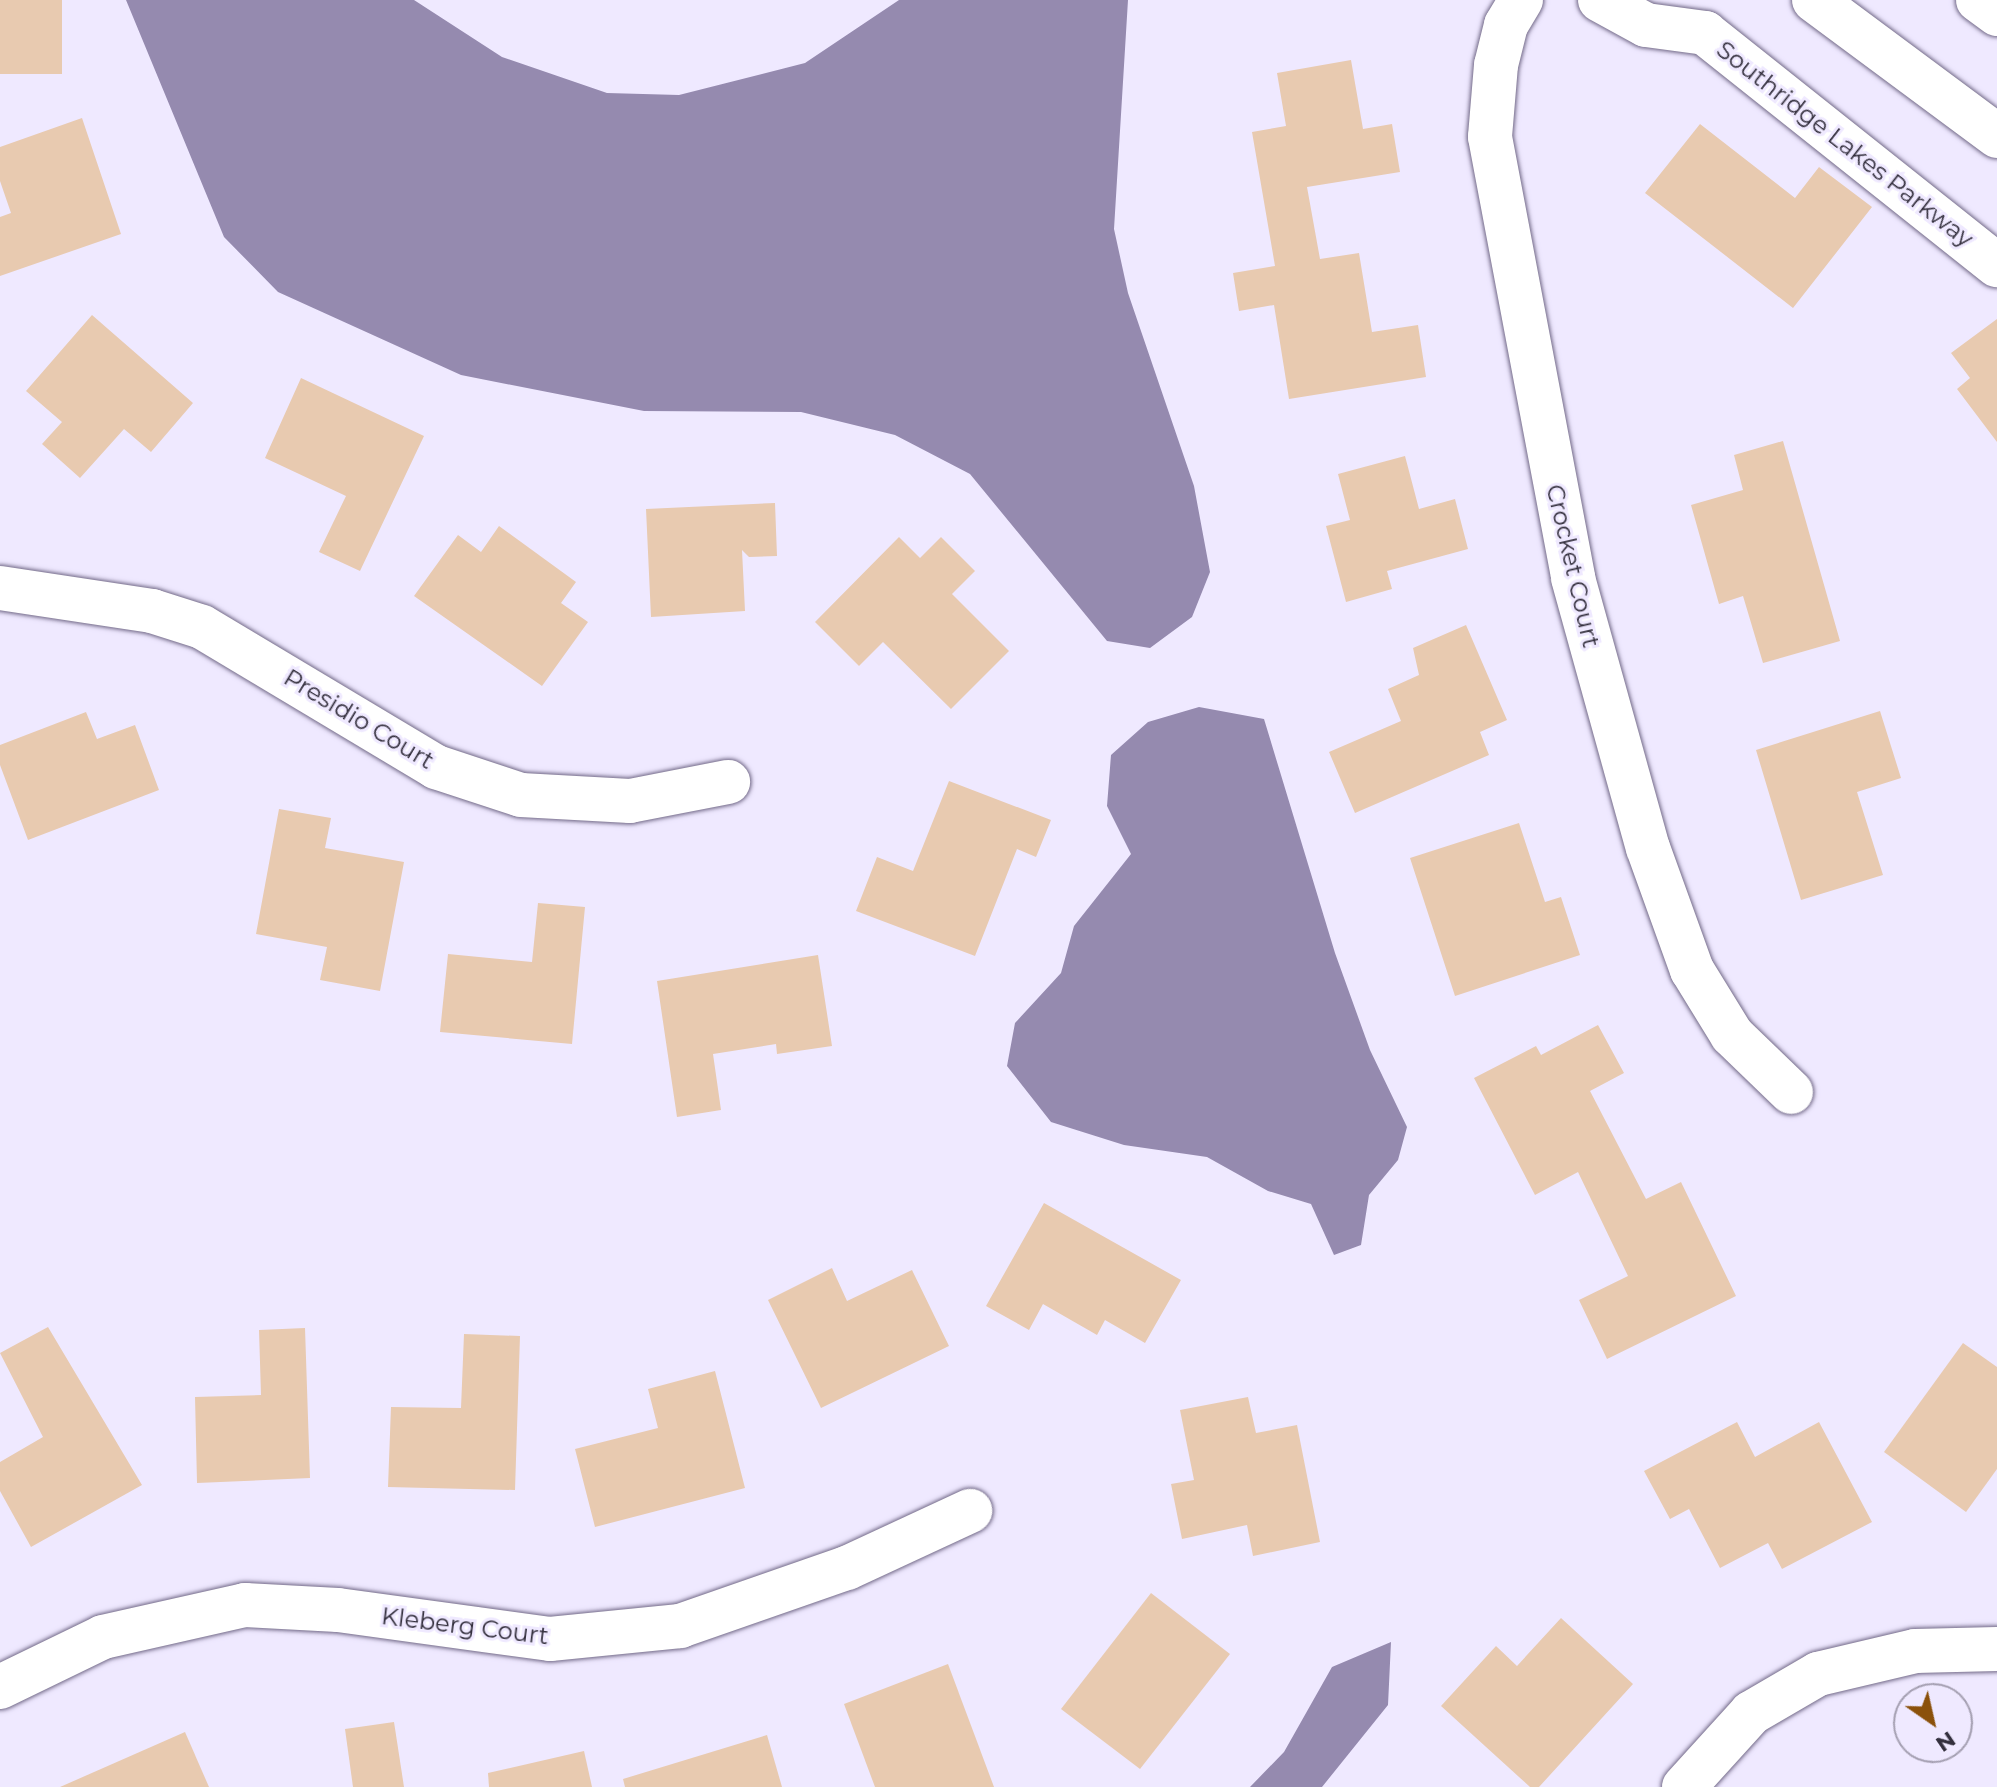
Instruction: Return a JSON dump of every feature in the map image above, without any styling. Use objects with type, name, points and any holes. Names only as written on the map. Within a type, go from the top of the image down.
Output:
[{"type":"street","name":"Crocket Court","points":[[1521,0],[1506,25],[1496,65],[1490,137],[1573,578],[1648,848],[1692,970],[1732,1035],[1791,1092]]},
{"type":"street","name":"Southridge Lakes Parkway","points":[[1600,0],[1646,25],[1705,33],[1997,265]]},
{"type":"street","points":[[1814,0],[1997,136]]},
{"type":"street","points":[[1978,0],[1997,14]]},
{"type":"street","name":"Presidio Court","points":[[0,588],[152,611],[202,627],[436,767],[521,795],[630,801],[728,782]]},
{"type":"street","name":"Kleberg Court","points":[[0,1687],[103,1637],[245,1605],[338,1610],[550,1639],[680,1626],[847,1568],[970,1511]]},
{"type":"street","points":[[1684,1787],[1751,1713],[1818,1674],[1915,1651],[1997,1649]]},
{"type":"shaded area","points":[[126,0],[414,0],[502,57],[607,93],[679,95],[805,63],[899,0],[1128,0],[1114,229],[1128,293],[1194,486],[1210,572],[1192,617],[1150,648],[1107,641],[970,474],[895,435],[801,412],[644,411],[461,375],[278,292],[224,237]]},
{"type":"shaded area","points":[[1199,707],[1264,719],[1335,953],[1370,1050],[1407,1127],[1398,1160],[1369,1195],[1361,1245],[1334,1255],[1311,1204],[1268,1191],[1207,1157],[1124,1145],[1051,1122],[1007,1066],[1015,1023],[1061,973],[1074,926],[1131,854],[1107,806],[1111,755],[1148,722]]},
{"type":"shaded area","points":[[1391,1642],[1388,1705],[1322,1787],[1250,1787],[1284,1752],[1332,1667]]},
{"type":"building","points":[[0,0],[62,0],[62,74],[0,74]]},
{"type":"building","points":[[1351,60],[1363,129],[1392,124],[1400,172],[1307,187],[1320,259],[1359,253],[1372,332],[1418,325],[1426,377],[1289,399],[1274,305],[1239,311],[1233,273],[1275,266],[1252,132],[1286,126],[1277,73]]},
{"type":"building","points":[[82,118],[121,234],[0,276],[0,217],[11,213],[0,181],[0,147]]},
{"type":"building","points":[[1700,124],[1795,198],[1819,167],[1872,207],[1793,308],[1645,193]]},
{"type":"building","points":[[92,315],[193,403],[151,452],[124,429],[80,478],[42,444],[62,422],[26,391]]},
{"type":"building","points":[[1997,319],[1997,442],[1957,389],[1970,378],[1951,353]]},
{"type":"building","points":[[301,378],[424,436],[360,571],[319,552],[346,496],[265,458]]},
{"type":"building","points":[[1783,441],[1840,641],[1763,663],[1743,596],[1719,604],[1691,505],[1743,490],[1734,455]]},
{"type":"building","points":[[1405,456],[1419,509],[1455,499],[1468,549],[1387,571],[1392,589],[1346,602],[1326,526],[1350,520],[1338,474]]},
{"type":"building","points":[[775,503],[777,556],[749,557],[742,550],[745,611],[651,617],[646,509]]},
{"type":"building","points":[[499,526],[576,582],[561,603],[588,622],[542,686],[414,596],[458,535],[481,552]]},
{"type":"building","points":[[899,537],[920,558],[941,537],[975,571],[952,594],[1009,651],[951,709],[883,642],[859,666],[815,622]]},
{"type":"building","points":[[1466,625],[1507,720],[1480,732],[1489,755],[1355,813],[1329,752],[1401,721],[1388,689],[1419,675],[1413,648]]},
{"type":"building","points":[[1880,711],[1901,778],[1857,792],[1883,875],[1801,900],[1756,750]]},
{"type":"building","points":[[86,712],[97,739],[135,725],[159,790],[28,840],[0,765],[0,745]]},
{"type":"building","points":[[949,781],[1051,820],[1036,857],[1017,849],[975,956],[856,911],[877,857],[913,871]]},
{"type":"building","points":[[279,809],[331,818],[325,848],[404,862],[380,991],[320,980],[327,947],[256,934]]},
{"type":"building","points":[[1519,823],[1545,902],[1561,897],[1580,955],[1455,996],[1410,858]]},
{"type":"building","points":[[538,903],[585,907],[572,1044],[440,1032],[448,954],[532,962]]},
{"type":"building","points":[[818,955],[832,1046],[777,1054],[776,1044],[713,1054],[721,1110],[677,1117],[657,981]]},
{"type":"building","points":[[1598,1025],[1624,1073],[1590,1091],[1646,1199],[1681,1182],[1736,1296],[1607,1359],[1579,1300],[1628,1276],[1578,1172],[1535,1195],[1474,1078],[1536,1046],[1541,1055]]},
{"type":"building","points":[[1044,1203],[1181,1280],[1145,1343],[1105,1320],[1097,1335],[1043,1304],[1029,1330],[986,1306]]},
{"type":"building","points":[[832,1268],[847,1301],[912,1270],[949,1346],[821,1408],[768,1300]]},
{"type":"building","points":[[48,1327],[142,1485],[31,1547],[0,1491],[0,1462],[43,1437],[0,1353]]},
{"type":"building","points":[[305,1328],[310,1478],[197,1483],[195,1397],[261,1395],[259,1330]]},
{"type":"building","points":[[464,1334],[520,1336],[515,1490],[388,1487],[391,1407],[461,1408]]},
{"type":"building","points":[[1963,1343],[1997,1367],[1997,1469],[1966,1512],[1884,1452]]},
{"type":"building","points":[[715,1371],[745,1488],[595,1527],[575,1449],[658,1428],[648,1389]]},
{"type":"building","points":[[1248,1397],[1256,1433],[1297,1425],[1320,1542],[1253,1556],[1247,1525],[1182,1539],[1171,1484],[1194,1480],[1180,1410]]},
{"type":"building","points":[[1737,1422],[1755,1457],[1819,1422],[1872,1522],[1782,1569],[1768,1543],[1720,1568],[1689,1509],[1670,1519],[1644,1471]]},
{"type":"building","points":[[1151,1593],[1230,1654],[1140,1769],[1061,1709]]},
{"type":"building","points":[[1561,1618],[1633,1684],[1539,1787],[1530,1787],[1441,1706],[1496,1646],[1517,1666]]},
{"type":"building","points":[[948,1664],[994,1787],[875,1787],[844,1704]]},
{"type":"building","points":[[394,1722],[404,1787],[353,1787],[345,1729]]},
{"type":"building","points":[[185,1732],[209,1787],[60,1787]]},
{"type":"building","points":[[767,1735],[782,1787],[625,1787],[623,1779]]},
{"type":"building","points":[[584,1751],[592,1787],[489,1787],[488,1773]]}]
